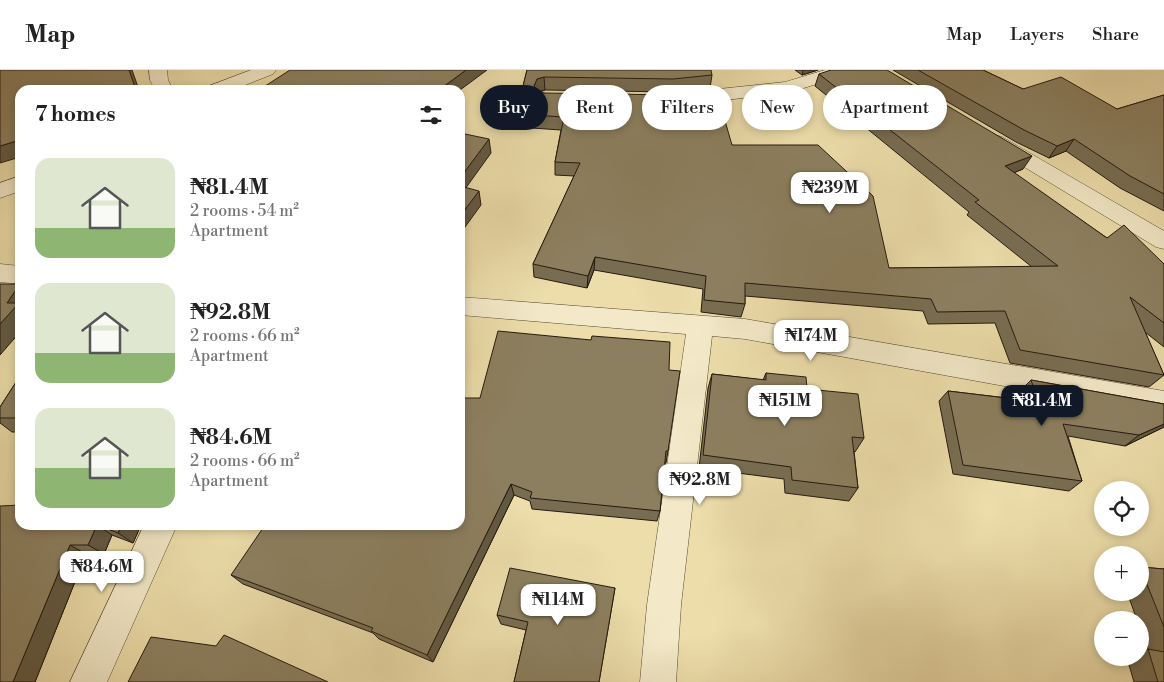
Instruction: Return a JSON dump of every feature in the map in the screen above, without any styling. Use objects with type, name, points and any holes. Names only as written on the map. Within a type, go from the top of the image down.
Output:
[{"type":"street","points":[[158,70],[158,80],[161,85]]},
{"type":"street","points":[[229,85],[267,70]]},
{"type":"street","points":[[732,93],[787,87],[844,70]]},
{"type":"street","points":[[978,130],[1164,241]]},
{"type":"street","points":[[0,192],[15,185]]},
{"type":"street","points":[[0,273],[15,274]]},
{"type":"street","points":[[465,306],[745,329],[1164,403]]},
{"type":"street","points":[[658,682],[664,606],[700,325]]},
{"type":"street","points":[[88,682],[159,530]]},
{"type":"building","points":[[0,70],[129,70],[134,85],[15,85],[15,142],[0,146]]},
{"type":"building","points":[[290,70],[466,70],[446,85],[267,85]]},
{"type":"building","points":[[527,70],[711,70],[712,75],[673,79],[544,77],[537,79],[534,85],[523,85]]},
{"type":"building","points":[[831,70],[887,70],[912,85],[833,85],[819,74]]},
{"type":"building","points":[[918,70],[983,70],[1023,89],[1061,77],[1117,109],[1164,95],[1164,194],[1130,176],[1074,139],[1057,146],[1024,130]]},
{"type":"building","points":[[548,93],[558,93],[558,117],[548,116]]},
{"type":"building","points":[[632,94],[642,95],[642,130],[728,130],[732,145],[818,145],[873,196],[889,268],[1058,266],[975,202],[979,200],[890,130],[947,130],[947,106],[1032,156],[1005,166],[1107,238],[1124,225],[1164,264],[1164,323],[1130,297],[1164,375],[1020,350],[1005,311],[937,312],[931,299],[745,283],[745,304],[704,300],[706,276],[595,257],[588,276],[533,264],[580,163],[555,162],[561,130],[632,130]]},
{"type":"building","points":[[465,134],[489,139],[465,171]]},
{"type":"building","points":[[465,187],[479,191],[465,209]]},
{"type":"building","points":[[0,284],[15,284],[15,291],[7,303],[15,303],[15,307],[0,324]]},
{"type":"building","points":[[498,331],[591,340],[592,336],[670,342],[669,370],[680,371],[668,451],[666,451],[660,511],[530,498],[532,492],[511,484],[427,655],[371,631],[373,628],[231,575],[262,530],[465,530],[465,398],[480,398]]},
{"type":"building","points":[[766,373],[806,377],[807,389],[858,394],[864,438],[852,437],[858,488],[792,480],[791,467],[703,455],[712,374],[766,380]]},
{"type":"building","points":[[1031,380],[1164,404],[1164,424],[1139,435],[1063,424],[1082,481],[963,465],[948,391],[1039,402]]},
{"type":"building","points":[[15,384],[15,418],[0,418],[0,407]]},
{"type":"building","points":[[15,505],[15,530],[95,530],[88,545],[70,545],[13,682],[0,682],[0,506]]},
{"type":"building","points":[[510,568],[615,588],[599,682],[514,682],[528,622],[497,615]]},
{"type":"building","points":[[1149,568],[1164,569],[1164,627],[1149,590]]},
{"type":"building","points":[[224,635],[328,682],[128,682],[151,637],[216,646]]},
{"type":"building","points":[[1149,649],[1164,652],[1164,682],[1158,682]]}]
